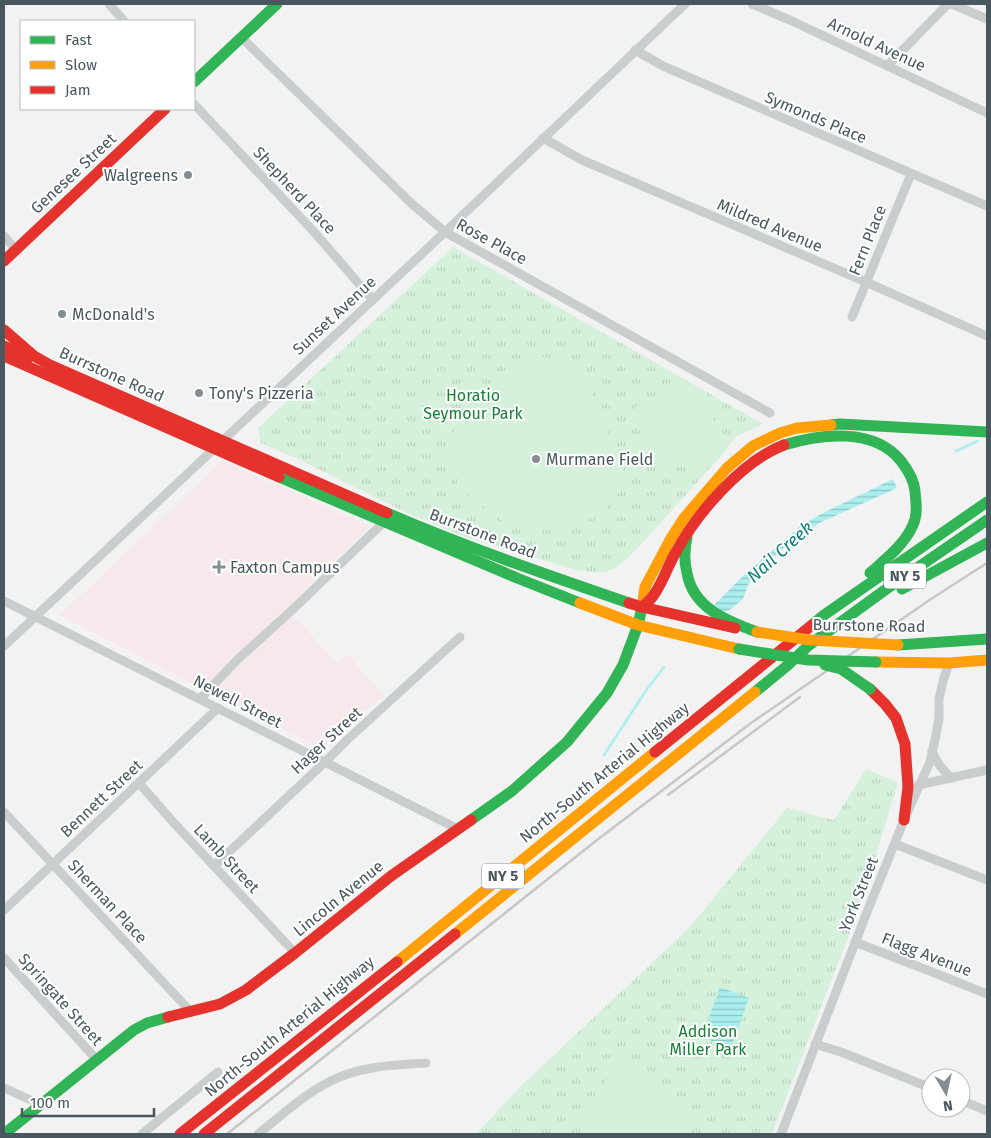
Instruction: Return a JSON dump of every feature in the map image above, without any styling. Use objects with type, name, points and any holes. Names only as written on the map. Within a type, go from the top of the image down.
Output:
[{"type":"main road","points":[[195,81],[277,4]]},
{"type":"main road","name":"Genesee Street","points":[[4,261],[164,110]]},
{"type":"main road","name":"Burrstone Road","points":[[4,330],[34,356],[50,365],[218,445]]},
{"type":"main road","points":[[4,346],[50,365]]},
{"type":"main road","name":"Burrstone Road","points":[[4,356],[388,518],[517,578],[638,624],[739,648],[808,660],[949,663],[987,660]]},
{"type":"main road","name":"Lincoln Avenue","points":[[4,1134],[134,1030],[147,1023],[220,1004],[246,990],[391,876],[512,791],[567,742],[607,693],[623,665],[638,624],[646,587],[670,540],[684,518],[727,468],[753,446],[780,433],[797,428],[840,424],[987,432]]},
{"type":"main road","points":[[642,607],[656,592],[680,544],[698,518],[744,469],[781,446],[811,438],[844,436],[870,440],[886,446],[904,462],[912,477],[915,488],[917,515],[904,540],[824,615]]},
{"type":"main road","name":"North-South Arterial Highway","points":[[180,1134],[347,1002],[824,615],[987,502]]},
{"type":"main road","name":"Burrstone Road","points":[[388,518],[642,607],[757,632],[805,640],[898,645],[987,639]]},
{"type":"main road","name":"North-South Arterial Highway","points":[[204,1134],[764,684],[808,646],[987,520]]},
{"type":"main road","points":[[689,532],[683,554],[686,576],[694,594],[715,614],[728,622],[757,632]]},
{"type":"main road","points":[[824,634],[987,543]]},
{"type":"main road","points":[[808,660],[841,669],[870,689],[896,718],[905,744],[908,787],[904,820]]},
{"type":"street","points":[[109,4],[123,20]]},
{"type":"street","name":"Sunset Avenue","points":[[4,646],[685,4]]},
{"type":"street","name":"Arnold Avenue","points":[[752,4],[987,113]]},
{"type":"street","points":[[887,66],[948,4]]},
{"type":"street","points":[[952,4],[987,20]]},
{"type":"street","name":"Rose Place","points":[[241,38],[411,203],[445,232],[770,414]]},
{"type":"street","name":"Symonds Place","points":[[635,50],[663,66],[987,206]]},
{"type":"street","name":"Shepherd Place","points":[[195,105],[316,234],[372,300]]},
{"type":"street","name":"Mildred Avenue","points":[[543,138],[582,160],[987,336]]},
{"type":"street","name":"Fern Place","points":[[852,317],[911,174]]},
{"type":"street","points":[[4,236],[16,250]]},
{"type":"street","points":[[200,699],[237,660],[388,518]]},
{"type":"street","name":"Newell Street","points":[[4,600],[458,829]]},
{"type":"street","name":"Hager Street","points":[[214,866],[348,739],[460,637]]},
{"type":"street","name":"York Street","points":[[781,1134],[855,942],[904,820],[930,762],[938,718],[939,700],[949,663]]},
{"type":"street","name":"Bennett Street","points":[[4,910],[218,708]]},
{"type":"street","points":[[932,751],[942,770],[952,778]]},
{"type":"street","points":[[908,787],[987,770]]},
{"type":"street","name":"Lamb Street","points":[[139,783],[295,953]]},
{"type":"street","name":"Sherman Place","points":[[4,812],[191,1012]]},
{"type":"street","points":[[895,844],[987,880]]},
{"type":"street","name":"Flagg Avenue","points":[[855,942],[987,994]]},
{"type":"street","name":"Springate Street","points":[[4,958],[96,1060]]},
{"type":"street","points":[[815,1044],[841,1052],[921,1084]]},
{"type":"street","points":[[258,1134],[309,1094],[329,1082],[352,1072],[388,1065],[426,1063]]},
{"type":"street","points":[[142,1134],[218,1072]]},
{"type":"street","points":[[4,1088],[42,1105]]},
{"type":"street","points":[[971,1104],[987,1111]]},
{"type":"shaded area","name":"Faxton Campus","points":[[222,461],[370,526],[285,608],[337,662],[347,654],[384,695],[321,749],[60,615]]},
{"type":"green space","name":"Horatio Seymour Park","points":[[453,247],[763,424],[736,437],[635,551],[611,570],[605,572],[580,571],[468,538],[409,514],[300,460],[261,443],[258,428]]},
{"type":"green space","name":"Murmane Field","points":[[540,356],[574,365],[591,391],[628,481],[599,517],[536,532],[507,525],[458,486],[449,437],[470,413]]},
{"type":"green space","points":[[689,387],[700,391],[706,401],[721,440],[717,452],[693,464],[664,463],[645,446],[637,424],[636,407]]},
{"type":"green space","name":"Addison Miller Park","points":[[866,769],[898,782],[863,899],[772,1134],[476,1134],[521,1086],[690,927],[787,808],[834,820]]},
{"type":"green space","points":[[625,1063],[692,1113],[674,1134],[579,1134],[613,1067]]},
{"type":"water","points":[[893,479],[897,488],[819,523],[783,549],[758,571],[748,585],[743,599],[731,609],[723,613],[712,607],[744,575],[803,524]]},
{"type":"water","points":[[720,987],[749,998],[731,1048],[702,1037]]},
{"type":"waterway","name":"Nail Creek","points":[[956,451],[978,441]]},
{"type":"waterway","name":"Nail Creek","points":[[756,573],[772,559]]},
{"type":"waterway","name":"Nail Creek","points":[[604,755],[647,689],[664,667]]},
{"type":"railway","points":[[227,1134],[597,840],[751,723],[931,599],[987,563]]},
{"type":"railway","points":[[668,795],[800,697]]},
{"type":"traffic: fast","points":[[195,81],[277,4]]},
{"type":"traffic: fast","points":[[831,425],[987,432]]},
{"type":"traffic: fast","points":[[784,445],[830,436],[862,438],[890,450],[906,468],[914,487],[915,521],[900,545],[870,573]]},
{"type":"traffic: fast","points":[[279,477],[580,603]]},
{"type":"traffic: fast","points":[[812,625],[987,502]]},
{"type":"traffic: fast","points":[[387,513],[477,549],[629,603]]},
{"type":"traffic: fast","points":[[755,692],[808,646],[987,520]]},
{"type":"traffic: fast","points":[[687,538],[685,547],[686,569],[690,585],[696,595],[713,612],[757,632]]},
{"type":"traffic: fast","points":[[902,589],[987,543]]},
{"type":"traffic: fast","points":[[471,820],[512,791],[567,742],[607,693],[623,665],[638,625],[642,607]]},
{"type":"traffic: fast","points":[[898,645],[987,639]]},
{"type":"traffic: fast","points":[[739,649],[808,660],[876,662]]},
{"type":"traffic: fast","points":[[825,665],[841,669],[870,689]]},
{"type":"traffic: fast","points":[[4,1134],[134,1030],[147,1023],[168,1017]]},
{"type":"traffic: slow","points":[[642,607],[645,587],[670,540],[684,518],[727,468],[753,446],[780,433],[797,428],[831,425]]},
{"type":"traffic: slow","points":[[580,603],[638,625],[739,649]]},
{"type":"traffic: slow","points":[[757,632],[810,640],[898,645]]},
{"type":"traffic: slow","points":[[876,662],[949,663],[987,660]]},
{"type":"traffic: slow","points":[[455,934],[755,692]]},
{"type":"traffic: slow","points":[[397,962],[655,752]]},
{"type":"traffic: jam","points":[[4,261],[164,110]]},
{"type":"traffic: jam","points":[[4,330],[34,356],[50,365],[387,513]]},
{"type":"traffic: jam","points":[[4,346],[29,357]]},
{"type":"traffic: jam","points":[[4,356],[279,477]]},
{"type":"traffic: jam","points":[[642,607],[654,595],[673,557],[708,505],[752,463],[784,445]]},
{"type":"traffic: jam","points":[[629,603],[735,628]]},
{"type":"traffic: jam","points":[[655,752],[812,625]]},
{"type":"traffic: jam","points":[[870,689],[896,718],[905,744],[908,787],[904,820]]},
{"type":"traffic: jam","points":[[168,1017],[220,1004],[246,990],[391,876],[471,820]]},
{"type":"traffic: jam","points":[[204,1134],[455,934]]},
{"type":"traffic: jam","points":[[180,1134],[397,962]]},
{"type":"place","name":"Walgreens","points":[[188,175]]},
{"type":"place","name":"McDonald's","points":[[62,314]]},
{"type":"place","name":"Tony's Pizzeria","points":[[199,393]]},
{"type":"place","name":"Murmane Field","points":[[536,459]]},
{"type":"place","name":"Faxton Campus","points":[[219,567]]}]
